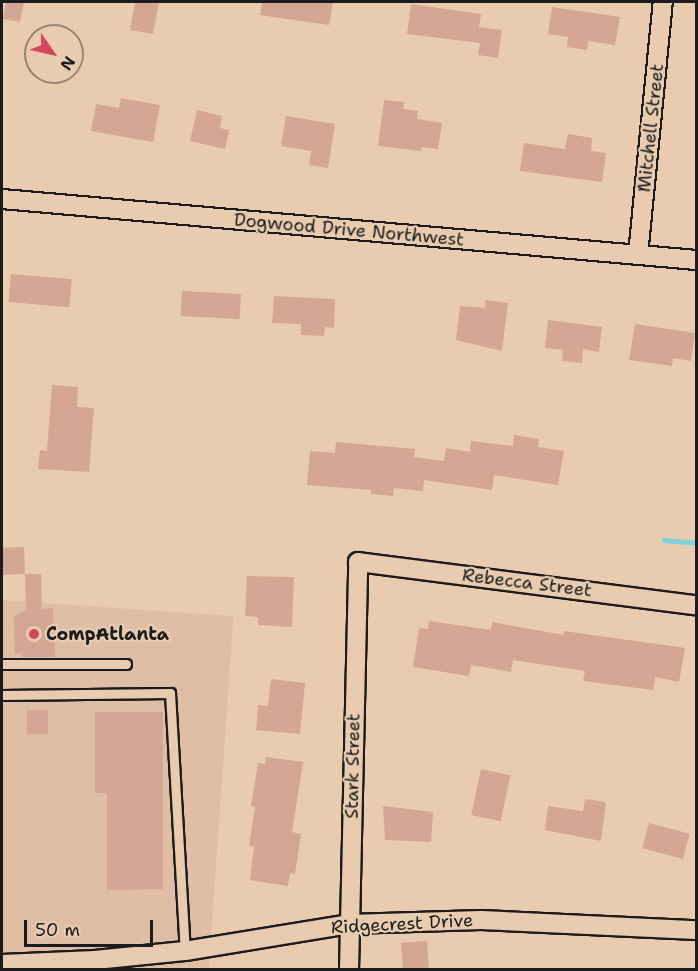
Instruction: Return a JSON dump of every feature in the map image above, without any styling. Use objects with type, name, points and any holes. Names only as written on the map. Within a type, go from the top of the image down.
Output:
[{"type":"street","name":"Mitchell Street","points":[[638,255],[663,2]]},
{"type":"street","name":"Dogwood Drive Northwest","points":[[2,199],[696,260]]},
{"type":"street","name":"Rebecca Street","points":[[358,562],[696,605]]},
{"type":"street","name":"Stark Street","points":[[349,969],[358,562]]},
{"type":"street","name":"Ridgecrest Drive","points":[[2,964],[95,960],[185,951],[349,924],[481,920],[696,930]]},
{"type":"lane","points":[[2,664],[126,664]]},
{"type":"lane","points":[[2,695],[170,693],[185,951]]},
{"type":"shaded area","points":[[2,600],[233,616],[209,970],[2,970]]},
{"type":"building","points":[[6,2],[24,2],[20,22],[3,19]]},
{"type":"building","points":[[135,2],[159,2],[153,34],[130,30]]},
{"type":"building","points":[[262,2],[333,2],[329,25],[260,15]]},
{"type":"building","points":[[411,4],[481,14],[479,27],[502,30],[498,58],[478,55],[480,43],[407,34]]},
{"type":"building","points":[[552,7],[620,17],[615,45],[588,41],[587,50],[567,47],[568,37],[548,34]]},
{"type":"building","points":[[121,98],[160,105],[153,142],[91,131],[96,104],[119,108]]},
{"type":"building","points":[[384,100],[404,102],[403,109],[418,111],[417,119],[442,123],[438,149],[422,147],[421,151],[378,146]]},
{"type":"building","points":[[197,110],[222,116],[220,128],[229,130],[225,149],[190,141]]},
{"type":"building","points":[[286,116],[335,124],[328,168],[309,165],[311,151],[281,146]]},
{"type":"building","points":[[568,134],[592,138],[591,151],[606,153],[602,182],[520,171],[524,143],[565,149]]},
{"type":"building","points":[[11,274],[72,279],[69,307],[9,302]]},
{"type":"building","points":[[182,291],[241,294],[240,319],[181,316]]},
{"type":"building","points":[[274,296],[335,299],[334,328],[325,327],[324,336],[301,335],[301,324],[272,323]]},
{"type":"building","points":[[486,300],[508,303],[502,351],[456,340],[460,306],[485,308]]},
{"type":"building","points":[[548,320],[602,327],[599,352],[583,349],[582,363],[562,361],[563,350],[545,348]]},
{"type":"building","points":[[635,324],[695,333],[691,361],[673,358],[672,366],[629,360]]},
{"type":"building","points":[[52,385],[78,387],[77,407],[94,408],[89,472],[38,469],[40,450],[47,451]]},
{"type":"building","points":[[514,435],[539,439],[538,447],[564,451],[558,485],[494,475],[492,490],[424,480],[423,491],[394,488],[393,496],[371,494],[371,490],[307,485],[310,451],[335,453],[336,442],[415,449],[414,457],[444,461],[446,448],[470,452],[471,441],[513,446]]},
{"type":"building","points":[[24,547],[25,574],[3,575],[2,548]]},
{"type":"building","name":"CompAtlanta","points":[[25,574],[41,574],[42,609],[53,608],[55,657],[22,657],[22,653],[15,654],[14,616],[26,610]]},
{"type":"building","points":[[247,576],[294,577],[292,627],[258,625],[258,617],[245,616]]},
{"type":"building","points":[[429,621],[491,630],[492,622],[564,635],[564,631],[685,648],[679,682],[655,677],[653,690],[583,681],[585,671],[513,660],[511,672],[471,665],[469,676],[413,667],[419,628],[428,629]]},
{"type":"building","points":[[271,679],[305,683],[300,734],[256,730],[258,705],[268,706]]},
{"type":"building","points":[[27,710],[48,710],[48,734],[27,734]]},
{"type":"building","points":[[95,712],[163,712],[163,889],[107,890],[107,793],[95,793]]},
{"type":"building","points":[[266,757],[303,762],[292,832],[301,834],[295,874],[290,873],[288,886],[250,880],[254,847],[249,846],[255,807],[251,806],[258,763],[265,764]]},
{"type":"building","points":[[481,769],[510,775],[501,821],[471,815]]},
{"type":"building","points":[[585,799],[606,802],[601,841],[545,830],[548,806],[583,811]]},
{"type":"building","points":[[383,806],[433,812],[431,842],[385,840]]},
{"type":"building","points":[[649,823],[690,834],[683,859],[642,848]]},
{"type":"building","points":[[427,941],[429,969],[403,970],[401,943]]},
{"type":"waterway","points":[[664,540],[696,543]]},
{"type":"place","name":"CompAtlanta","points":[[34,634]]}]
